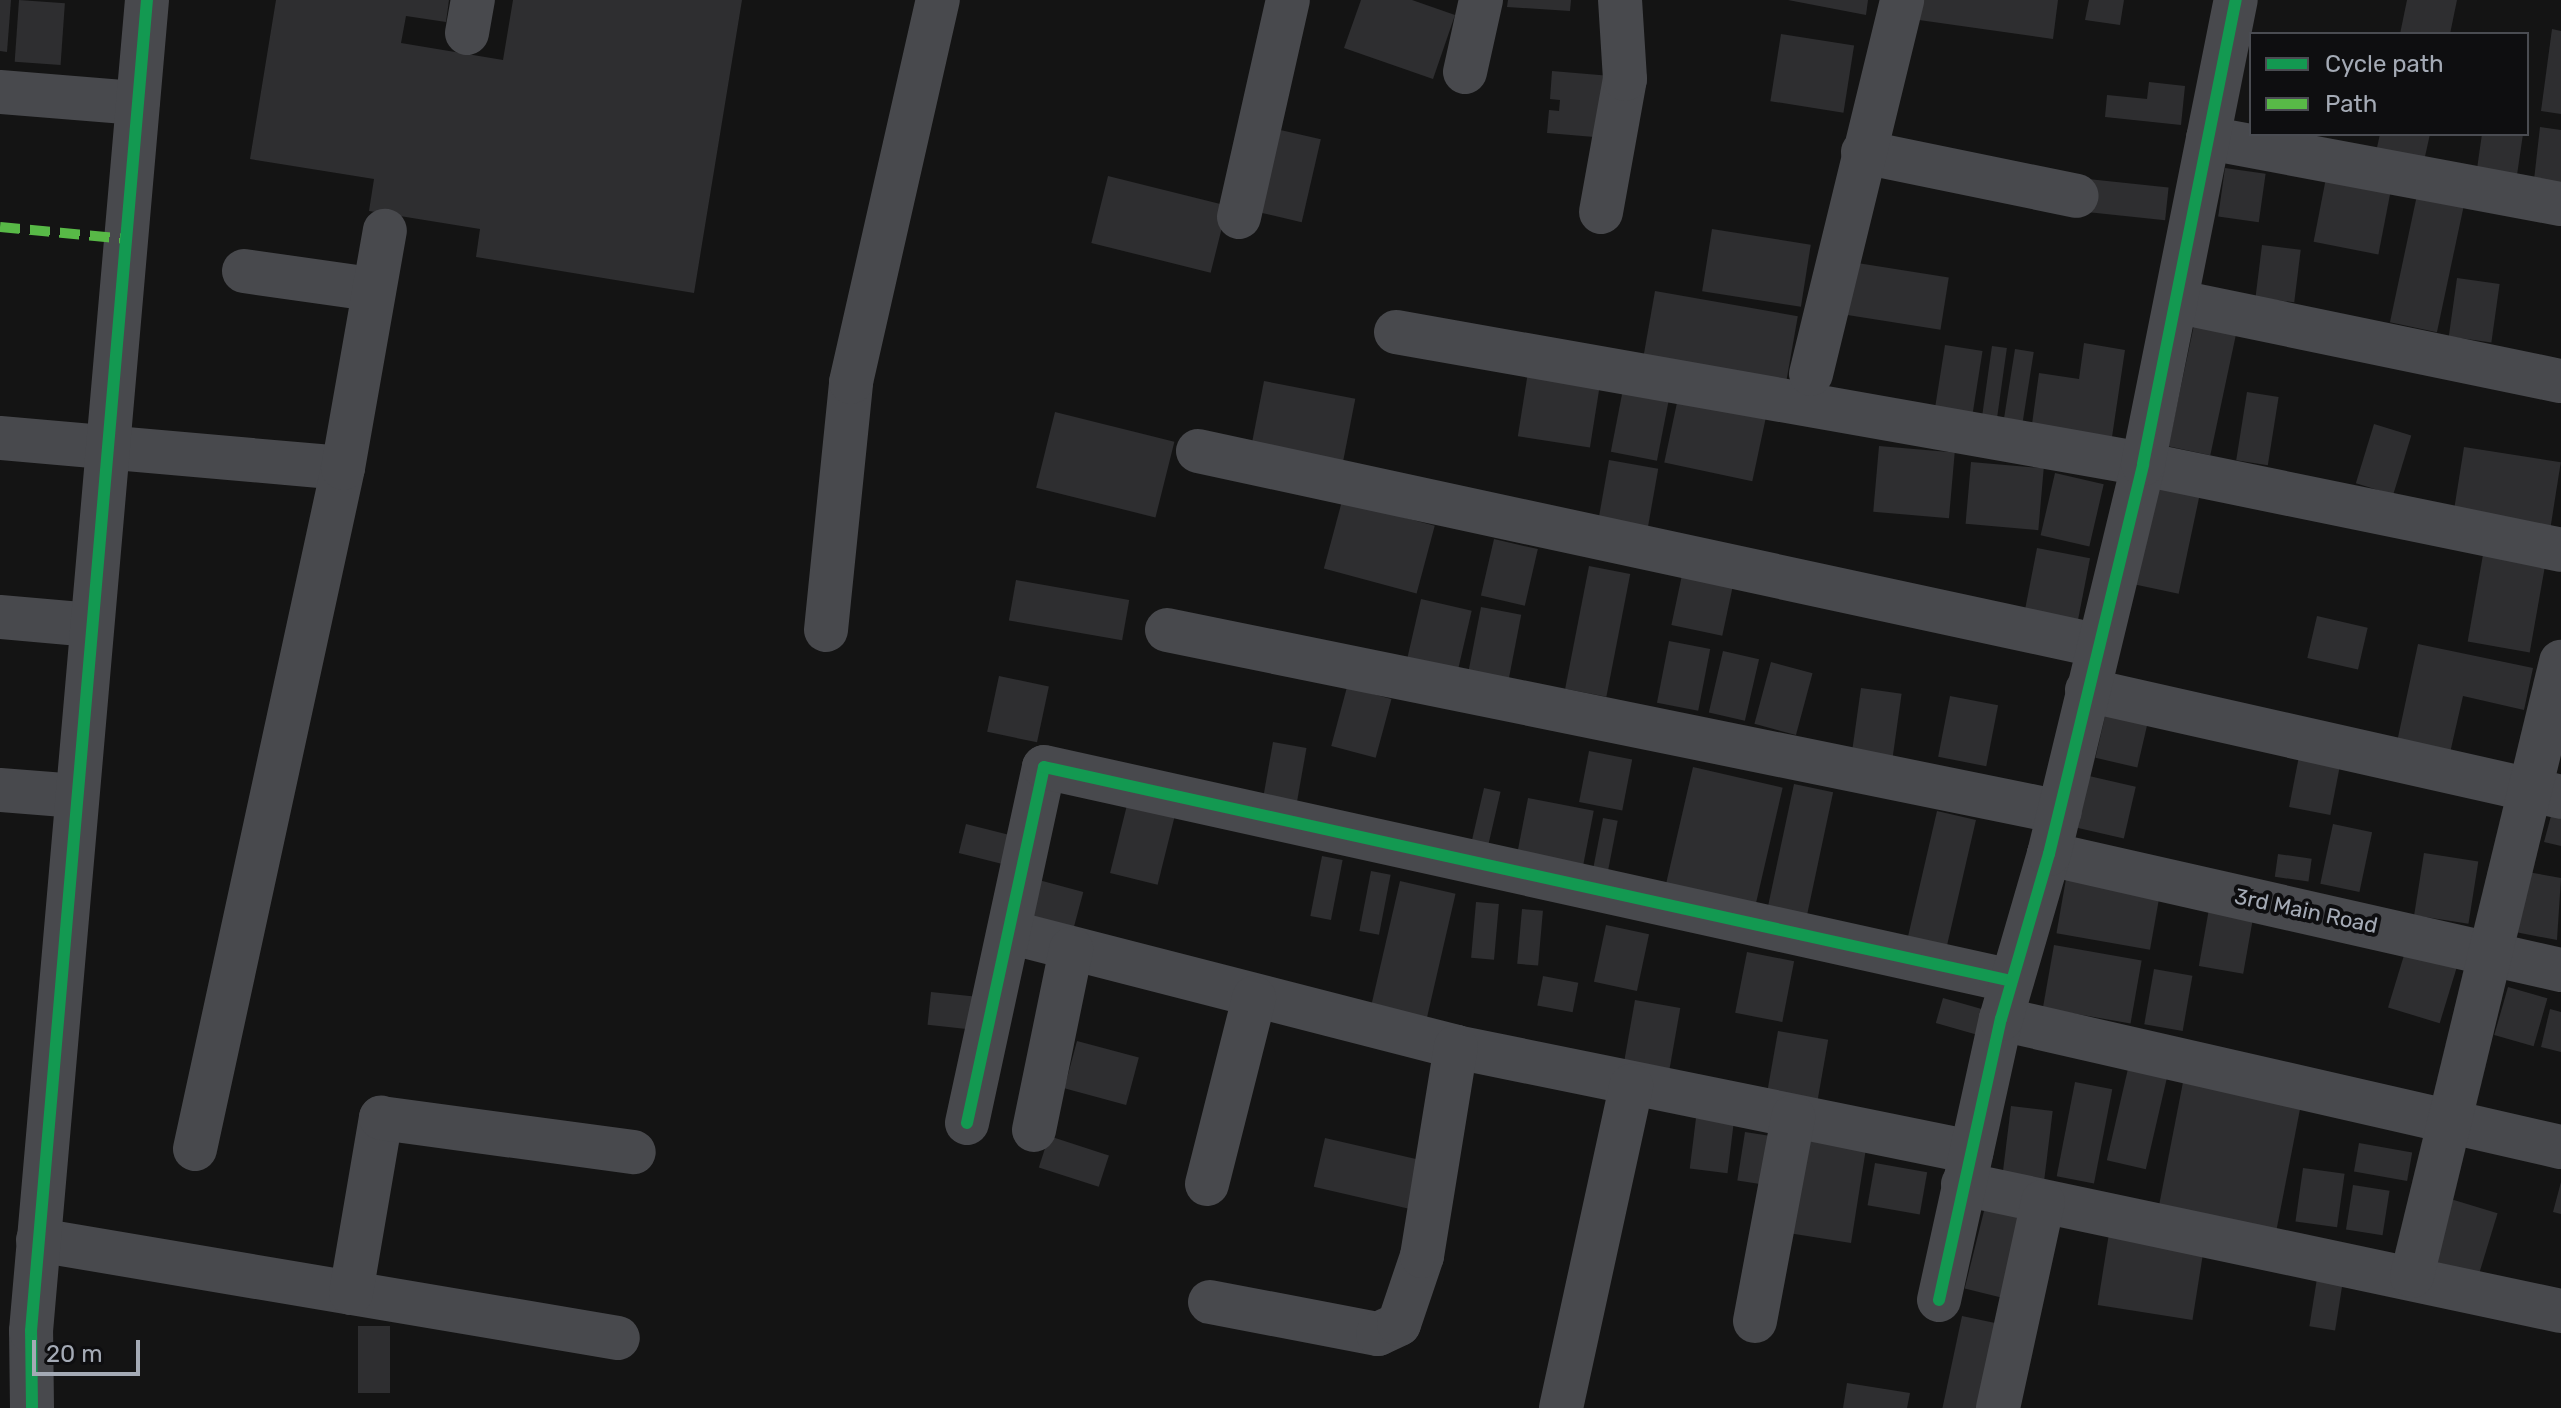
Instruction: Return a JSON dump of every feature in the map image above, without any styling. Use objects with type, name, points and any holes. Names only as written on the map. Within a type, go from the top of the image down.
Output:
[{"type":"street","points":[[32,1408],[38,1240],[147,0]]},
{"type":"street","points":[[826,630],[851,382],[938,0]]},
{"type":"street","points":[[1239,217],[1288,0]]},
{"type":"street","points":[[1601,212],[1625,79],[1620,0]]},
{"type":"street","points":[[1811,374],[1902,0]]},
{"type":"street","points":[[1939,1300],[2006,1000],[2060,812],[2095,645],[2143,464],[2179,302],[2236,0]]},
{"type":"street","points":[[1465,72],[1477,1]]},
{"type":"street","points":[[0,92],[138,103]]},
{"type":"street","points":[[2208,138],[2561,204]]},
{"type":"street","points":[[1863,152],[2077,196]]},
{"type":"street","points":[[195,1149],[343,468],[371,289],[385,231]]},
{"type":"street","points":[[244,271],[371,289]]},
{"type":"street","points":[[2179,302],[2561,381]]},
{"type":"street","points":[[1396,332],[2143,464],[2561,550]]},
{"type":"street","points":[[0,438],[343,468]]},
{"type":"street","points":[[1198,451],[2095,645]]},
{"type":"street","points":[[0,617],[92,625]]},
{"type":"street","points":[[1167,630],[2060,812]]},
{"type":"street","points":[[2412,1276],[2495,952],[2544,794],[2561,662]]},
{"type":"street","points":[[2087,690],[2544,794]]},
{"type":"street","points":[[967,1123],[1044,767],[2006,1000],[2561,1147]]},
{"type":"street","points":[[0,790],[77,796]]},
{"type":"street","name":"3rd Main Road","points":[[2049,854],[2495,952],[2561,970]]},
{"type":"street","points":[[1009,932],[1254,998],[1456,1047],[1631,1086],[1793,1117],[1967,1168],[2043,1202],[2412,1276],[2561,1311]]},
{"type":"street","points":[[1034,1130],[1071,949]]},
{"type":"street","points":[[1207,1184],[1254,998]]},
{"type":"street","points":[[1210,1302],[1378,1334],[1399,1324],[1422,1256],[1456,1047]]},
{"type":"street","points":[[1561,1408],[1631,1086]]},
{"type":"street","points":[[1755,1321],[1793,1117]]},
{"type":"street","points":[[351,1293],[381,1118],[634,1152]]},
{"type":"street","points":[[1998,1408],[2043,1202]]},
{"type":"street","points":[[38,1240],[618,1338]]},
{"type":"building","points":[[0,0],[11,0],[7,52],[0,51]]},
{"type":"building","points":[[19,0],[65,3],[61,65],[15,62]]},
{"type":"building","points":[[276,0],[449,0],[446,22],[406,16],[401,43],[503,60],[513,0],[742,0],[694,293],[476,257],[480,229],[369,211],[374,179],[250,159]]},
{"type":"building","points":[[1361,0],[1412,0],[1455,15],[1433,79],[1344,48]]},
{"type":"building","points":[[1508,0],[1571,0],[1570,11],[1507,7]]},
{"type":"building","points":[[1788,0],[1868,0],[1866,15]]},
{"type":"building","points":[[1914,0],[2058,0],[2053,39],[1912,19]]},
{"type":"building","points":[[2089,0],[2124,0],[2120,25],[2085,20]]},
{"type":"building","points":[[2407,0],[2457,0],[2450,32],[2400,32]]},
{"type":"building","points":[[2552,29],[2561,31],[2561,114],[2541,111]]},
{"type":"building","points":[[1781,34],[1854,46],[1843,113],[1770,101]]},
{"type":"building","points":[[1552,71],[1611,76],[1606,138],[1547,133],[1549,110],[1559,111],[1560,100],[1550,99]]},
{"type":"building","points":[[2149,82],[2185,86],[2181,125],[2105,117],[2107,95],[2147,99]]},
{"type":"building","points":[[2540,127],[2561,130],[2561,184],[2534,180]]},
{"type":"building","points":[[1276,129],[1321,139],[1302,222],[1257,212]]},
{"type":"building","points":[[2380,136],[2430,136],[2424,161],[2376,152]]},
{"type":"building","points":[[2482,136],[2523,136],[2517,175],[2477,169]]},
{"type":"building","points":[[2225,168],[2266,174],[2259,222],[2218,217]]},
{"type":"building","points":[[1108,176],[1227,206],[1211,273],[1091,243]]},
{"type":"building","points":[[2326,178],[2391,191],[2378,254],[2314,242]]},
{"type":"building","points":[[2088,179],[2169,187],[2165,220],[2085,212]]},
{"type":"building","points":[[2417,195],[2464,205],[2437,332],[2390,322]]},
{"type":"building","points":[[1712,229],[1811,245],[1801,307],[1702,291]]},
{"type":"building","points":[[2262,245],[2301,250],[2294,302],[2256,298]]},
{"type":"building","points":[[1851,262],[1949,277],[1940,330],[1843,314]]},
{"type":"building","points":[[2457,278],[2500,284],[2491,342],[2449,336]]},
{"type":"building","points":[[1655,291],[1798,316],[1785,388],[1642,363]]},
{"type":"building","points":[[2194,325],[2236,334],[2210,455],[2168,446]]},
{"type":"building","points":[[2084,343],[2125,350],[2112,437],[2032,424],[2039,373],[2079,379]]},
{"type":"building","points":[[1945,345],[1983,351],[1973,413],[1935,407]]},
{"type":"building","points":[[1992,346],[2007,348],[1997,419],[1982,417]]},
{"type":"building","points":[[2015,349],[2034,352],[2023,422],[2004,419]]},
{"type":"building","points":[[1528,372],[1600,383],[1590,448],[1518,436]]},
{"type":"building","points":[[1264,381],[1355,399],[1343,465],[1251,447]]},
{"type":"building","points":[[1624,384],[1670,393],[1657,461],[1611,452]]},
{"type":"building","points":[[2247,392],[2279,397],[2268,465],[2236,460]]},
{"type":"building","points":[[1678,398],[1766,417],[1752,481],[1664,463]]},
{"type":"building","points":[[1055,412],[1174,442],[1155,517],[1036,488]]},
{"type":"building","points":[[2374,424],[2411,435],[2393,495],[2356,483]]},
{"type":"building","points":[[1879,446],[1955,453],[1949,518],[1873,512]]},
{"type":"building","points":[[2464,447],[2561,462],[2550,530],[2453,515]]},
{"type":"building","points":[[1609,460],[1658,469],[1646,540],[1596,531]]},
{"type":"building","points":[[1971,462],[2044,468],[2038,530],[1966,524]]},
{"type":"building","points":[[2055,473],[2104,484],[2089,547],[2041,535]]},
{"type":"building","points":[[2148,483],[2200,494],[2179,594],[2127,583]]},
{"type":"building","points":[[1342,501],[1435,526],[1417,593],[1324,569]]},
{"type":"building","points":[[1494,539],[1538,549],[1525,606],[1481,596]]},
{"type":"building","points":[[2037,548],[2090,558],[2077,623],[2024,613]]},
{"type":"building","points":[[2484,549],[2546,560],[2530,653],[2468,642]]},
{"type":"building","points":[[1589,566],[1630,574],[1606,697],[1565,689]]},
{"type":"building","points":[[1682,575],[1733,586],[1722,636],[1671,625]]},
{"type":"building","points":[[1016,580],[1129,600],[1122,640],[1009,620]]},
{"type":"building","points":[[1421,599],[1472,611],[1457,674],[1406,662]]},
{"type":"building","points":[[1481,607],[1521,615],[1508,681],[1468,673]]},
{"type":"building","points":[[2317,616],[2368,628],[2358,670],[2307,658]]},
{"type":"building","points":[[1669,641],[1710,649],[1698,711],[1657,703]]},
{"type":"building","points":[[2418,644],[2533,668],[2524,710],[2463,696],[2450,753],[2397,742]]},
{"type":"building","points":[[1723,651],[1759,659],[1745,721],[1709,712]]},
{"type":"building","points":[[1771,662],[1813,673],[1796,735],[1754,724]]},
{"type":"building","points":[[999,676],[1049,687],[1037,742],[987,732]]},
{"type":"building","points":[[1347,687],[1391,699],[1376,758],[1331,746]]},
{"type":"building","points":[[1861,688],[1902,694],[1892,761],[1852,755]]},
{"type":"building","points":[[1950,696],[1998,705],[1986,766],[1938,757]]},
{"type":"building","points":[[2106,712],[2148,722],[2137,767],[2095,758]]},
{"type":"building","points":[[1273,742],[1306,748],[1296,810],[1262,804]]},
{"type":"building","points":[[1589,751],[1632,759],[1622,810],[1579,802]]},
{"type":"building","points":[[2300,751],[2341,759],[2330,815],[2289,807]]},
{"type":"building","points":[[1693,767],[1783,788],[1753,915],[1664,895]]},
{"type":"building","points":[[2089,776],[2136,787],[2124,838],[2077,828]]},
{"type":"building","points":[[1794,784],[1833,792],[1804,928],[1765,920]]},
{"type":"building","points":[[1484,788],[1501,792],[1487,852],[1470,848]]},
{"type":"building","points":[[1528,798],[1594,811],[1583,866],[1517,853]]},
{"type":"building","points":[[1127,805],[1175,817],[1158,885],[1110,873]]},
{"type":"building","points":[[1937,811],[1976,820],[1946,952],[1907,943]]},
{"type":"building","points":[[2551,816],[2561,818],[2561,846],[2544,842]]},
{"type":"building","points":[[1603,818],[1618,821],[1608,871],[1593,868]]},
{"type":"building","points":[[966,824],[1009,835],[1001,864],[959,853]]},
{"type":"building","points":[[2333,824],[2372,832],[2359,892],[2320,884]]},
{"type":"building","points":[[2424,853],[2478,862],[2468,924],[2414,915]]},
{"type":"building","points":[[2278,854],[2312,859],[2308,882],[2275,877]]},
{"type":"building","points":[[1322,856],[1343,860],[1331,920],[1310,916]]},
{"type":"building","points":[[1371,871],[1391,875],[1379,935],[1359,931]]},
{"type":"building","points":[[2522,871],[2561,878],[2557,940],[2510,931]]},
{"type":"building","points":[[1035,879],[1083,892],[1072,933],[1024,921]]},
{"type":"building","points":[[2066,879],[2160,895],[2150,950],[2056,933]]},
{"type":"building","points":[[1400,881],[1456,894],[1427,1020],[1371,1007]]},
{"type":"building","points":[[1476,902],[1499,904],[1494,960],[1471,958]]},
{"type":"building","points":[[2210,903],[2254,911],[2243,974],[2199,966]]},
{"type":"building","points":[[1522,909],[1543,911],[1538,966],[1517,964]]},
{"type":"building","points":[[1606,925],[1649,934],[1637,991],[1594,982]]},
{"type":"building","points":[[2054,945],[2142,960],[2131,1023],[2043,1008]]},
{"type":"building","points":[[1747,952],[1794,961],[1782,1022],[1735,1013]]},
{"type":"building","points":[[2405,952],[2457,968],[2440,1023],[2388,1007]]},
{"type":"building","points":[[2154,969],[2192,976],[2183,1031],[2144,1024]]},
{"type":"building","points":[[1543,976],[1578,983],[1573,1012],[1537,1005]]},
{"type":"building","points":[[2508,987],[2547,998],[2534,1046],[2494,1035]]},
{"type":"building","points":[[931,992],[977,997],[973,1030],[928,1025]]},
{"type":"building","points":[[1943,998],[1993,1012],[1986,1037],[1936,1023]]},
{"type":"building","points":[[1635,1000],[1680,1008],[1667,1081],[1622,1073]]},
{"type":"building","points":[[2550,1009],[2561,1012],[2561,1052],[2541,1047]]},
{"type":"building","points":[[1778,1031],[1828,1040],[1817,1102],[1767,1093]]},
{"type":"building","points":[[1077,1041],[1139,1058],[1126,1105],[1064,1088]]},
{"type":"building","points":[[2130,1060],[2169,1069],[2146,1169],[2107,1160]]},
{"type":"building","points":[[2184,1077],[2302,1100],[2275,1236],[2157,1213]]},
{"type":"building","points":[[2075,1082],[2112,1089],[2094,1183],[2057,1176]]},
{"type":"building","points":[[2011,1106],[2053,1111],[2044,1181],[2002,1175]]},
{"type":"building","points":[[1696,1118],[1734,1123],[1728,1173],[1690,1169]]},
{"type":"building","points":[[1745,1132],[1776,1137],[1768,1185],[1737,1180]]},
{"type":"building","points":[[1049,1136],[1109,1155],[1099,1187],[1039,1167]]},
{"type":"building","points":[[1802,1137],[1866,1147],[1851,1243],[1787,1233]]},
{"type":"building","points":[[1325,1138],[1422,1160],[1411,1209],[1314,1187]]},
{"type":"building","points":[[2359,1143],[2412,1152],[2407,1181],[2354,1172]]},
{"type":"building","points":[[1875,1163],[1927,1172],[1920,1215],[1868,1205]]},
{"type":"building","points":[[2303,1168],[2345,1174],[2337,1227],[2295,1221]]},
{"type":"building","points":[[2561,1182],[2561,1214],[2553,1212]]},
{"type":"building","points":[[2353,1185],[2390,1191],[2383,1235],[2346,1229]]},
{"type":"building","points":[[2444,1197],[2498,1213],[2476,1285],[2422,1269]]},
{"type":"building","points":[[1986,1203],[2031,1214],[2009,1300],[1965,1288]]},
{"type":"building","points":[[2110,1227],[2205,1242],[2192,1320],[2098,1305]]},
{"type":"building","points":[[2318,1272],[2344,1276],[2335,1330],[2309,1326]]},
{"type":"building","points":[[1962,1316],[2001,1324],[1983,1408],[1942,1408]]},
{"type":"building","points":[[358,1326],[390,1326],[390,1393],[358,1393]]},
{"type":"building","points":[[1847,1383],[1910,1393],[1907,1408],[1843,1408]]},
{"type":"marked path","points":[[0,227],[126,239]]},
{"type":"cycle path","points":[[32,1408],[31,1331],[147,0]]},
{"type":"cycle path","points":[[1939,1300],[2001,1019],[2049,854],[2143,464],[2236,0]]},
{"type":"cycle path","points":[[967,1123],[1044,767],[2012,981]]}]
